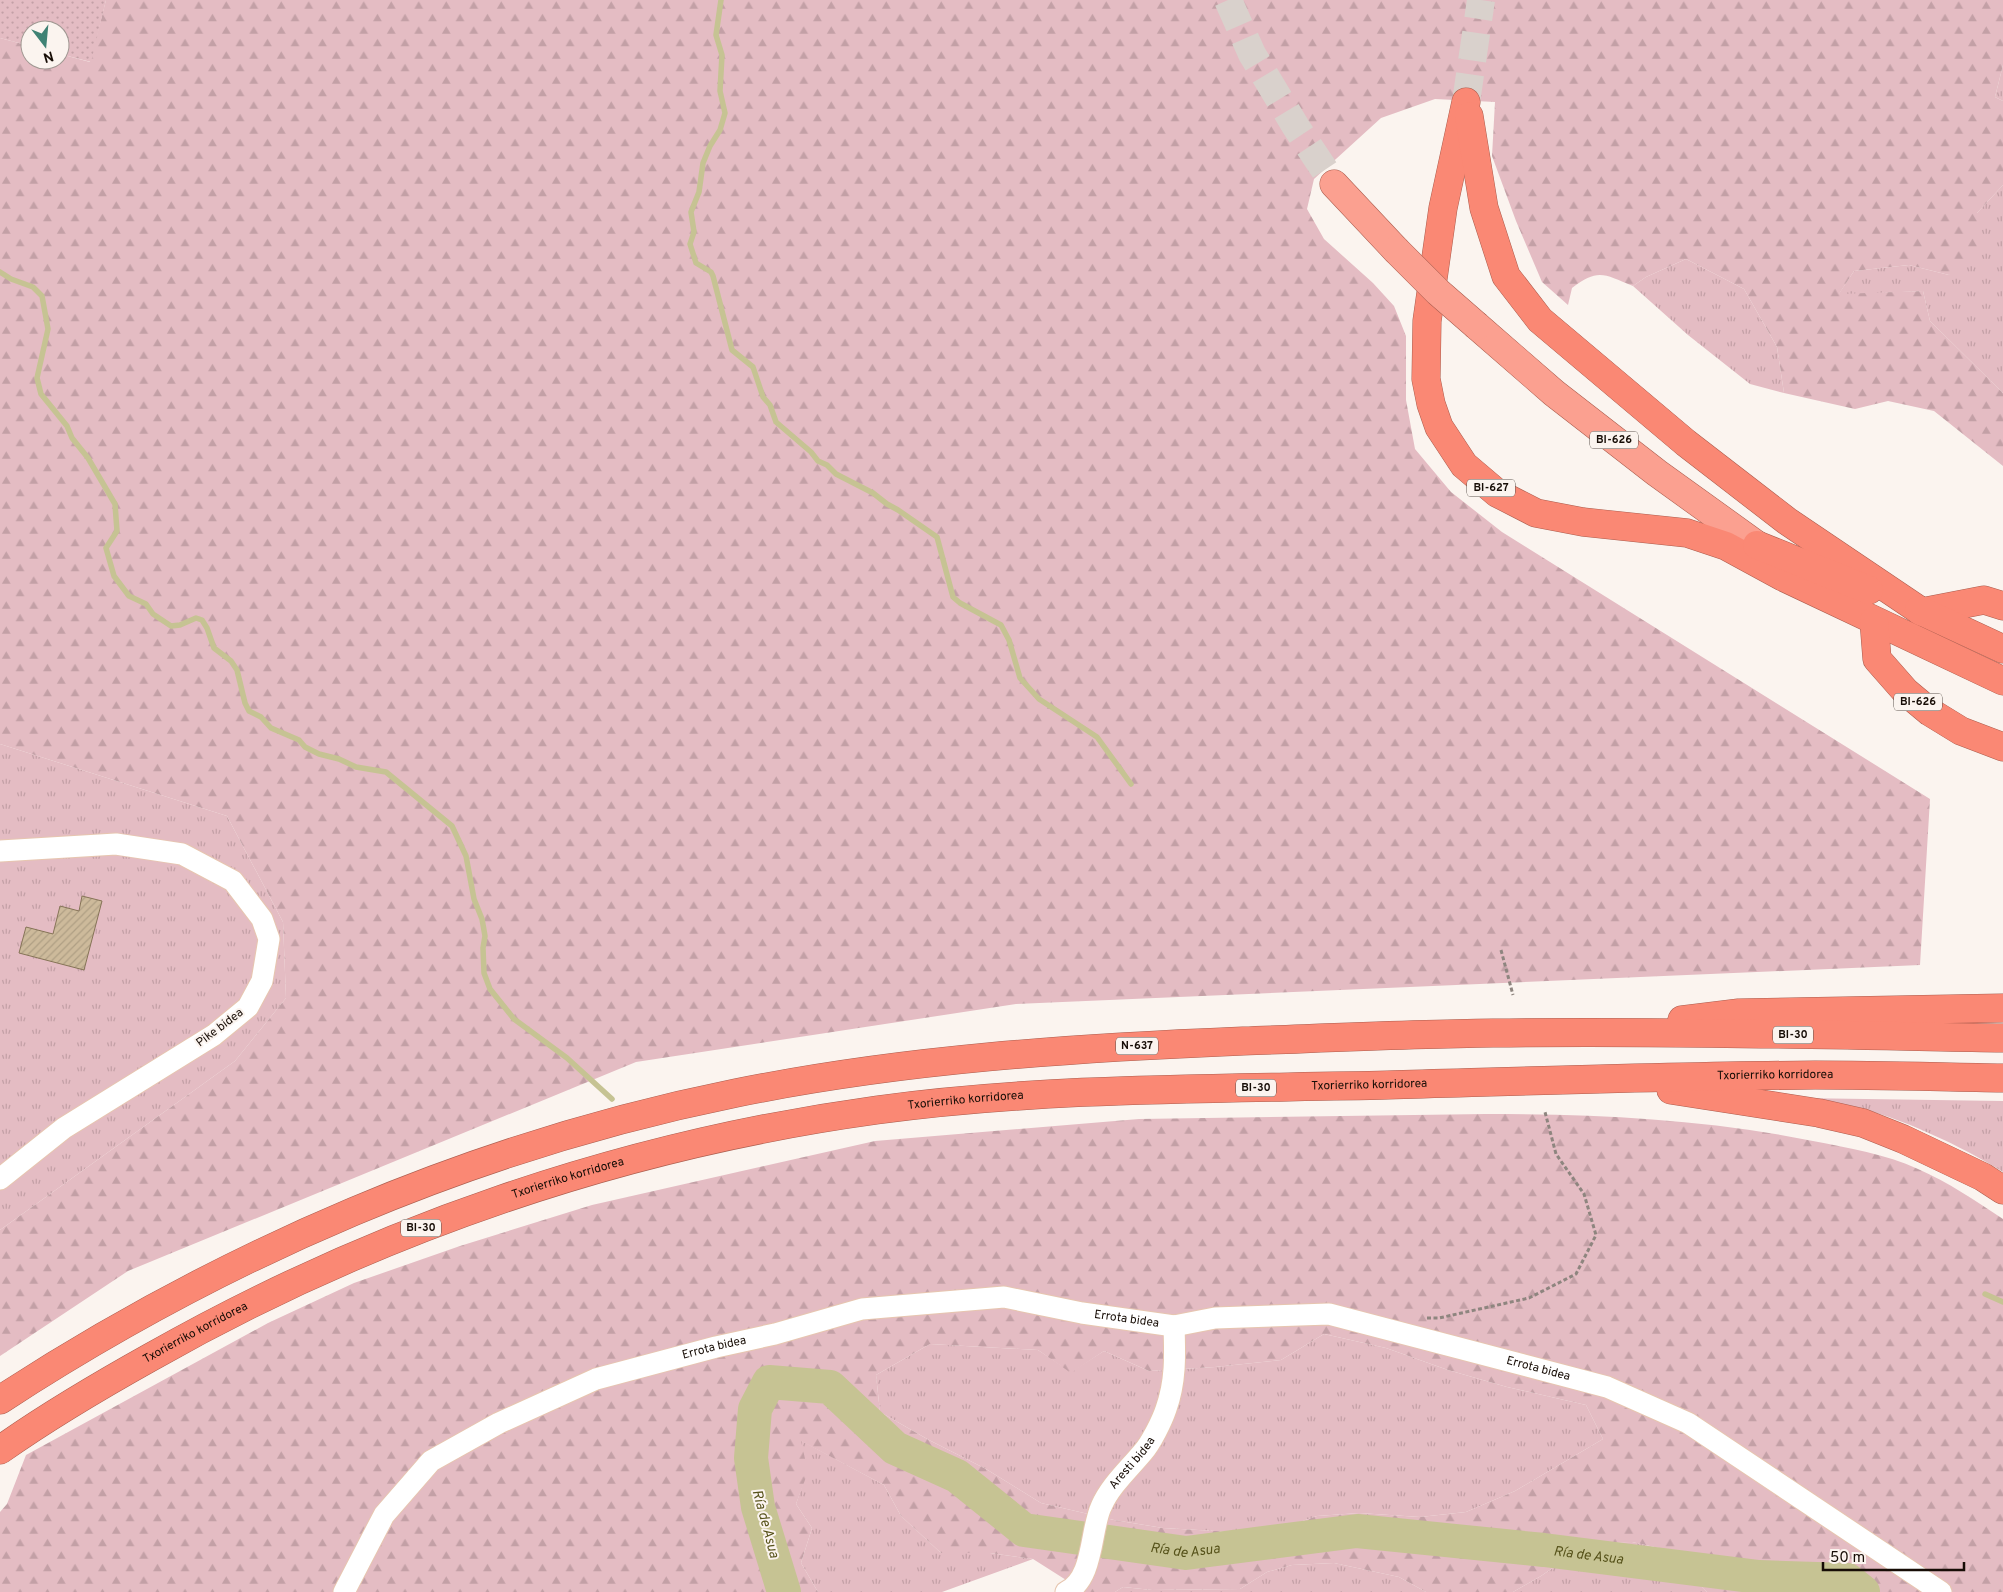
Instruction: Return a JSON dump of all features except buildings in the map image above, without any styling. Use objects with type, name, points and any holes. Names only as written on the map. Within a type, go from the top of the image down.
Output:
[{"type":"highway","name":"BI-627","points":[[1874,621],[1783,577],[1726,546],[1687,533],[1583,522],[1536,513],[1497,493],[1464,465],[1439,427],[1431,404],[1426,379],[1427,320],[1443,208],[1466,102],[1484,208],[1506,276],[1540,320],[1686,443],[1787,521],[1922,612]]},
{"type":"highway","name":"BI-626","points":[[1334,184],[1438,292],[1554,393],[1657,473],[1757,545],[1874,621],[2003,681]]},
{"type":"highway","name":"BI-626","points":[[1757,545],[1922,612],[2003,649]]},
{"type":"highway","points":[[1922,612],[1984,600],[2003,606]]},
{"type":"highway","name":"BI-626","points":[[1874,621],[1877,659],[1906,692],[1930,712],[1961,731],[2003,747]]},
{"type":"highway","points":[[1584,1032],[1739,1013],[2003,1008]]},
{"type":"highway","name":"BI-30","points":[[1399,1035],[1584,1032],[2003,1038]]},
{"type":"highway","name":"N-637","points":[[0,1400],[78,1351],[197,1284],[306,1231],[436,1178],[578,1132],[662,1110],[734,1093],[876,1069],[1018,1054],[1100,1047],[1399,1035]]},
{"type":"highway","name":"Txorierriko korridorea","points":[[0,1450],[99,1386],[178,1341],[250,1303],[323,1269],[450,1216],[524,1191],[598,1169],[742,1133],[882,1110],[1057,1093],[1818,1075],[2003,1078]]},
{"type":"highway","points":[[1631,1079],[1675,1092],[1819,1113],[1863,1123],[1903,1139],[1983,1177],[2003,1190]]},
{"type":"street","name":"Pike bidea","points":[[0,851],[116,844],[182,854],[233,881],[262,919],[269,939],[262,981],[248,1007],[214,1036],[64,1128],[0,1179]]},
{"type":"street","name":"Errota bidea","points":[[344,1592],[384,1515],[431,1461],[499,1423],[596,1379],[716,1346],[775,1334],[862,1309],[1004,1297],[1082,1313],[1174,1326],[1214,1318],[1329,1314],[1607,1387],[1688,1423],[1941,1592]]},
{"type":"street","name":"Aresti bidea","points":[[1066,1592],[1074,1589],[1086,1568],[1101,1506],[1117,1481],[1144,1450],[1166,1410],[1176,1369],[1174,1326]]},
{"type":"path","points":[[1501,950],[1513,996]]},
{"type":"path","points":[[1419,1317],[1439,1318],[1529,1298],[1576,1274],[1596,1235],[1584,1194],[1556,1154],[1545,1112]]},
{"type":"green space","points":[[0,0],[106,0],[91,62],[70,57],[70,20],[20,20],[20,43],[0,38]]},
{"type":"green space","points":[[106,0],[2003,0],[2003,65],[1995,97],[2003,101],[2003,185],[1977,213],[1977,261],[1949,275],[1909,265],[1854,271],[1839,294],[1923,291],[1930,321],[2003,393],[2003,466],[1934,411],[1888,401],[1855,409],[1784,393],[1777,347],[1744,289],[1686,259],[1646,277],[1633,286],[1615,278],[1595,275],[1572,288],[1568,305],[1542,282],[1516,221],[1492,156],[1495,102],[1435,99],[1381,118],[1314,179],[1307,209],[1324,239],[1373,283],[1394,306],[1406,336],[1406,400],[1415,449],[1451,492],[1502,532],[1930,799],[1920,965],[1016,1004],[636,1062],[128,1271],[0,1356],[0,1230],[235,1061],[286,998],[283,922],[227,816],[0,744],[0,38],[20,43],[20,70],[70,70],[70,57],[90,62]]},
{"type":"green space","points":[[2003,65],[2003,101],[1995,97]]},
{"type":"green space","points":[[2003,185],[2003,393],[1930,321],[1923,291],[1838,295],[1854,271],[1909,265],[1949,275],[1977,213]]},
{"type":"green space","points":[[1686,259],[1744,289],[1777,347],[1784,393],[1750,384],[1688,335],[1633,286],[1646,277]]},
{"type":"green space","points":[[0,744],[227,816],[283,922],[286,998],[235,1061],[0,1230]]},
{"type":"green space","points":[[1798,1098],[2003,1101],[2003,1172],[1969,1152],[1930,1133],[1890,1117],[1838,1103]]},
{"type":"green space","points":[[1486,1114],[1650,1119],[1772,1134],[1880,1155],[1929,1174],[1962,1192],[2003,1219],[2003,1592],[1707,1592],[1668,1550],[1632,1542],[1589,1543],[1541,1576],[1513,1592],[1426,1592],[1399,1577],[1334,1563],[1292,1565],[1267,1572],[1240,1589],[1152,1590],[1123,1587],[1115,1592],[1085,1592],[1033,1559],[990,1553],[941,1553],[901,1516],[884,1485],[801,1441],[808,1472],[796,1504],[812,1528],[801,1563],[818,1592],[0,1592],[0,1512],[7,1504],[26,1455],[268,1323],[354,1283],[460,1246],[592,1205],[875,1141],[1139,1119]],"holes":[[[1324,1334],[1386,1348],[1448,1370],[1507,1387],[1586,1405],[1603,1439],[1515,1491],[1466,1512],[1420,1517],[1359,1513],[1317,1516],[1291,1525],[1251,1533],[1163,1528],[1114,1520],[1041,1503],[986,1469],[880,1412],[876,1375],[930,1344],[1038,1350],[1071,1373],[1104,1351],[1149,1371],[1281,1360]]]},
{"type":"green space","points":[[1324,1334],[1386,1348],[1448,1370],[1507,1387],[1586,1405],[1603,1439],[1515,1491],[1466,1512],[1420,1517],[1359,1513],[1317,1516],[1291,1525],[1251,1533],[1163,1528],[1114,1520],[1041,1503],[986,1469],[880,1412],[876,1375],[930,1344],[1038,1350],[1071,1372],[1104,1351],[1149,1371],[1281,1360]]},
{"type":"green space","points":[[800,1440],[884,1485],[901,1516],[941,1553],[990,1553],[1033,1559],[942,1592],[818,1592],[801,1563],[812,1528],[796,1504],[807,1472]]},
{"type":"green space","points":[[1632,1542],[1668,1550],[1707,1592],[1513,1592],[1541,1576],[1589,1543]]},
{"type":"green space","points":[[1334,1563],[1399,1577],[1426,1592],[1115,1592],[1123,1587],[1152,1590],[1240,1589],[1267,1572],[1292,1565]]},
{"type":"waterway","points":[[721,0],[716,35],[722,55],[720,91],[725,113],[720,130],[710,146],[703,163],[699,192],[691,212],[694,232],[690,244],[696,263],[711,272],[713,276],[732,350],[753,367],[763,397],[770,405],[776,422],[811,452],[818,461],[827,465],[836,474],[873,493],[937,537],[953,597],[960,603],[1001,625],[1009,640],[1020,678],[1039,699],[1097,737],[1131,784]]},
{"type":"waterway","points":[[0,272],[11,279],[33,287],[42,296],[48,329],[37,378],[41,394],[67,426],[72,438],[88,458],[115,504],[117,531],[106,548],[114,576],[129,596],[146,604],[153,614],[171,626],[180,625],[196,618],[202,620],[214,648],[231,661],[237,670],[245,703],[249,711],[261,717],[271,728],[299,740],[305,747],[319,754],[339,759],[356,767],[386,772],[452,826],[466,856],[474,899],[482,919],[485,936],[483,948],[484,973],[490,989],[514,1019],[567,1058],[612,1099]]},
{"type":"waterway","points":[[1985,1294],[2003,1302]]},
{"type":"waterway","name":"Ría de Asua","points":[[784,1592],[758,1507],[751,1458],[755,1409],[769,1382],[830,1387],[895,1448],[957,1476],[1024,1530],[1186,1553],[1357,1531],[1544,1550],[1759,1577],[1848,1580],[1863,1592]]},
{"type":"tunnel","points":[[1228,0],[1252,54],[1296,127],[1334,184]]},
{"type":"tunnel","points":[[1466,102],[1481,0]]}]
